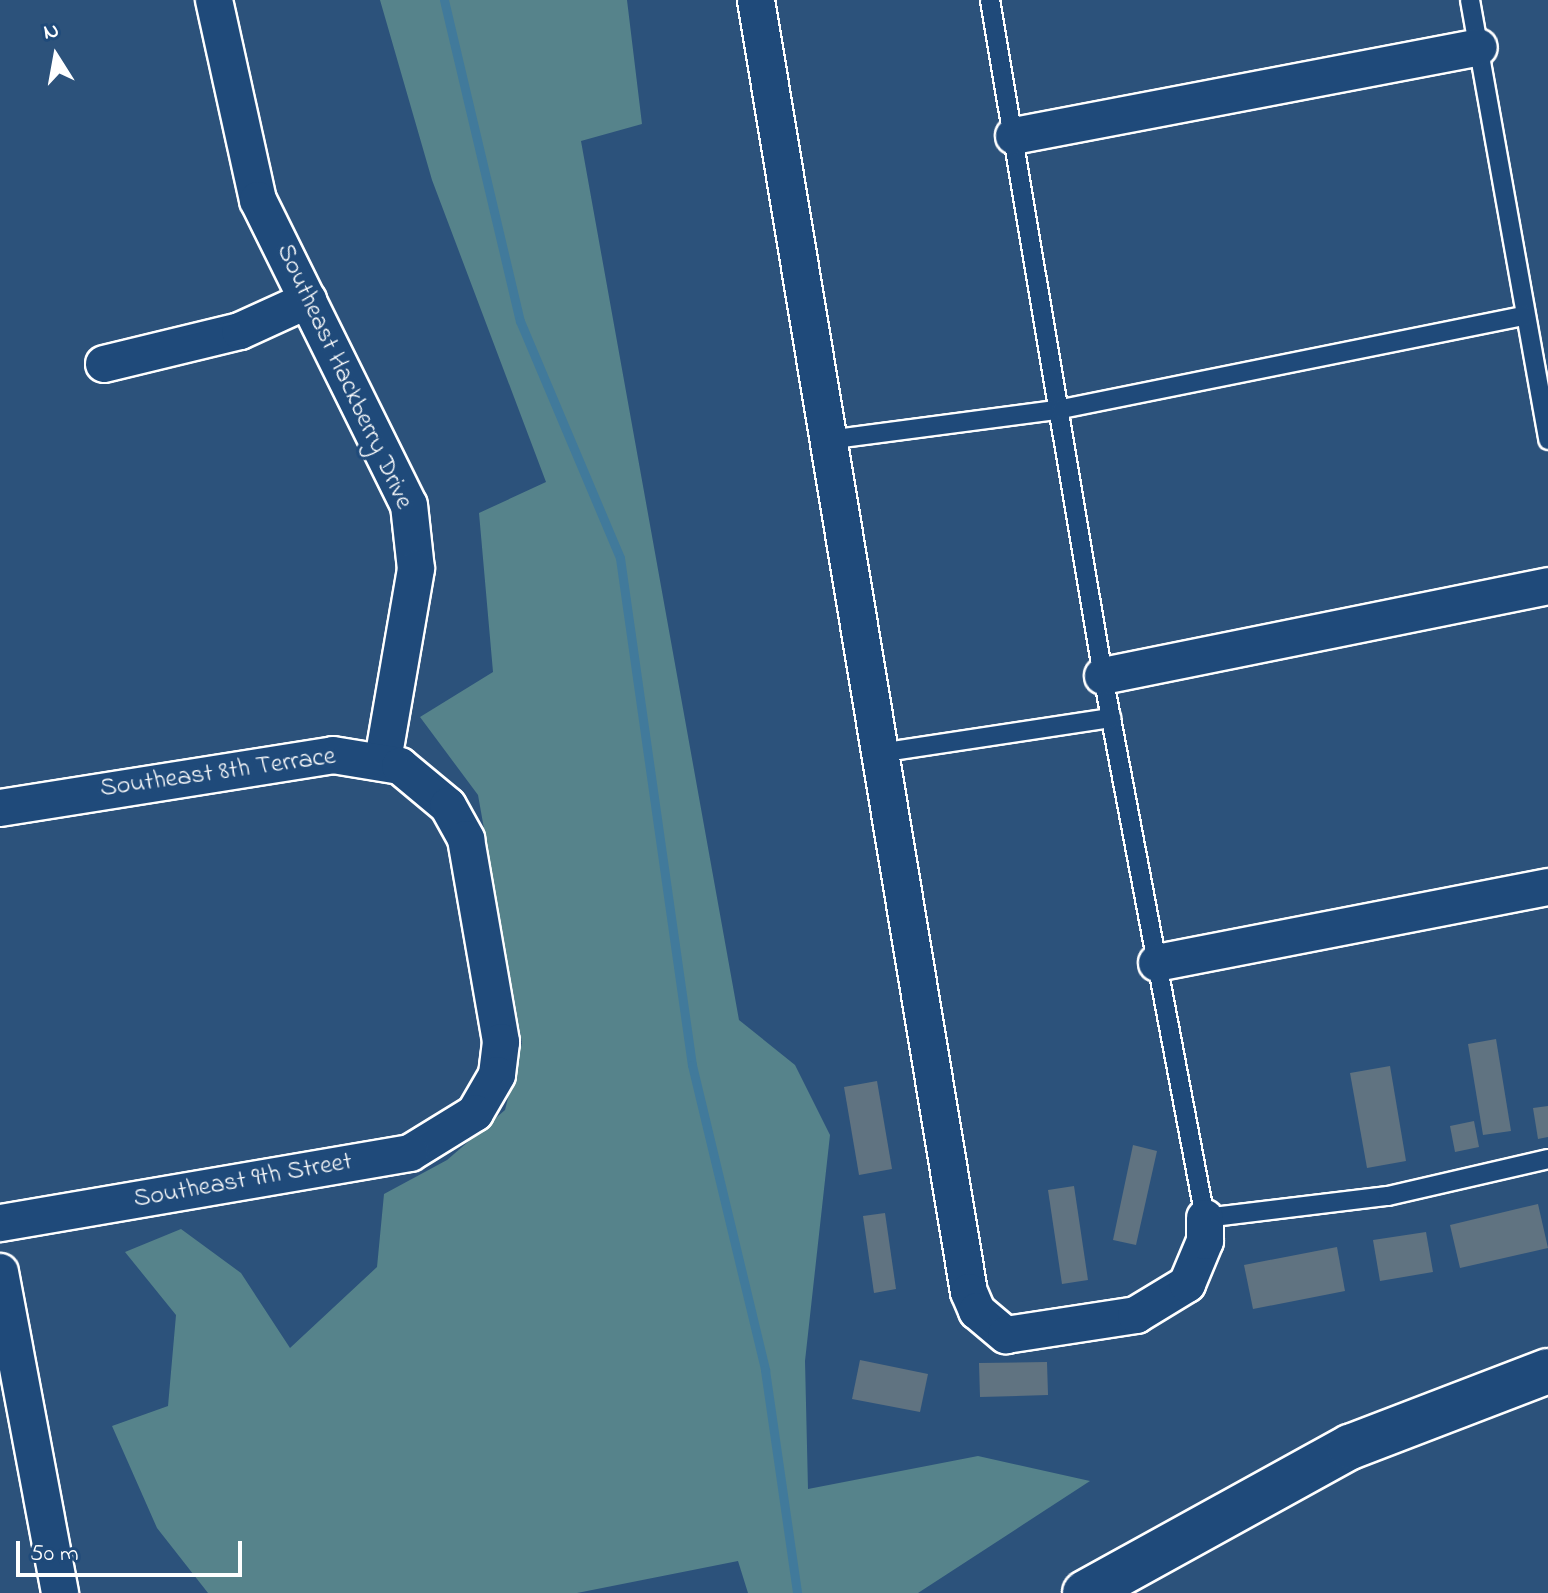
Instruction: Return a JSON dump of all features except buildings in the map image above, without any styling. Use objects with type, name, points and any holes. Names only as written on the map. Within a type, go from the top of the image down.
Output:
[{"type":"street","name":"Southeast Hackberry Drive","points":[[214,0],[258,200],[409,505],[416,569],[383,760]]},
{"type":"street","points":[[756,0],[879,753],[977,1311],[1006,1335],[1136,1315],[1187,1284],[1205,1241],[1205,1218]]},
{"type":"street","points":[[1014,136],[1479,47]]},
{"type":"street","points":[[104,364],[240,331],[308,300]]},
{"type":"street","points":[[1103,676],[1548,586]]},
{"type":"street","name":"Southeast 8th Terrace","points":[[0,808],[333,755],[383,760],[430,786],[466,839],[501,1042],[497,1075],[475,1113]]},
{"type":"street","points":[[1157,963],[1548,887]]},
{"type":"street","name":"Southeast 9th Street","points":[[0,1223],[410,1153],[475,1113]]},
{"type":"street","points":[[0,1272],[60,1593]]},
{"type":"street","points":[[1085,1593],[1336,1454],[1548,1371]]},
{"type":"lane","points":[[990,0],[1062,409],[1103,676],[1205,1218],[1388,1196],[1548,1159]]},
{"type":"lane","points":[[1470,0],[1548,440]]},
{"type":"lane","points":[[828,440],[1062,409],[1525,316]]},
{"type":"lane","points":[[879,753],[1111,718]]},
{"type":"green space","points":[[380,0],[627,0],[642,124],[581,141],[739,1020],[795,1065],[830,1135],[805,1361],[808,1489],[978,1456],[1090,1481],[918,1593],[748,1593],[738,1561],[577,1593],[208,1593],[157,1528],[112,1426],[168,1406],[176,1315],[125,1252],[181,1229],[241,1273],[290,1348],[377,1267],[384,1194],[447,1160],[505,1110],[522,1043],[478,795],[420,717],[493,672],[479,513],[546,482],[432,180]]},
{"type":"waterway","points":[[444,0],[520,321],[620,558],[692,1065],[765,1370],[797,1593]]}]
